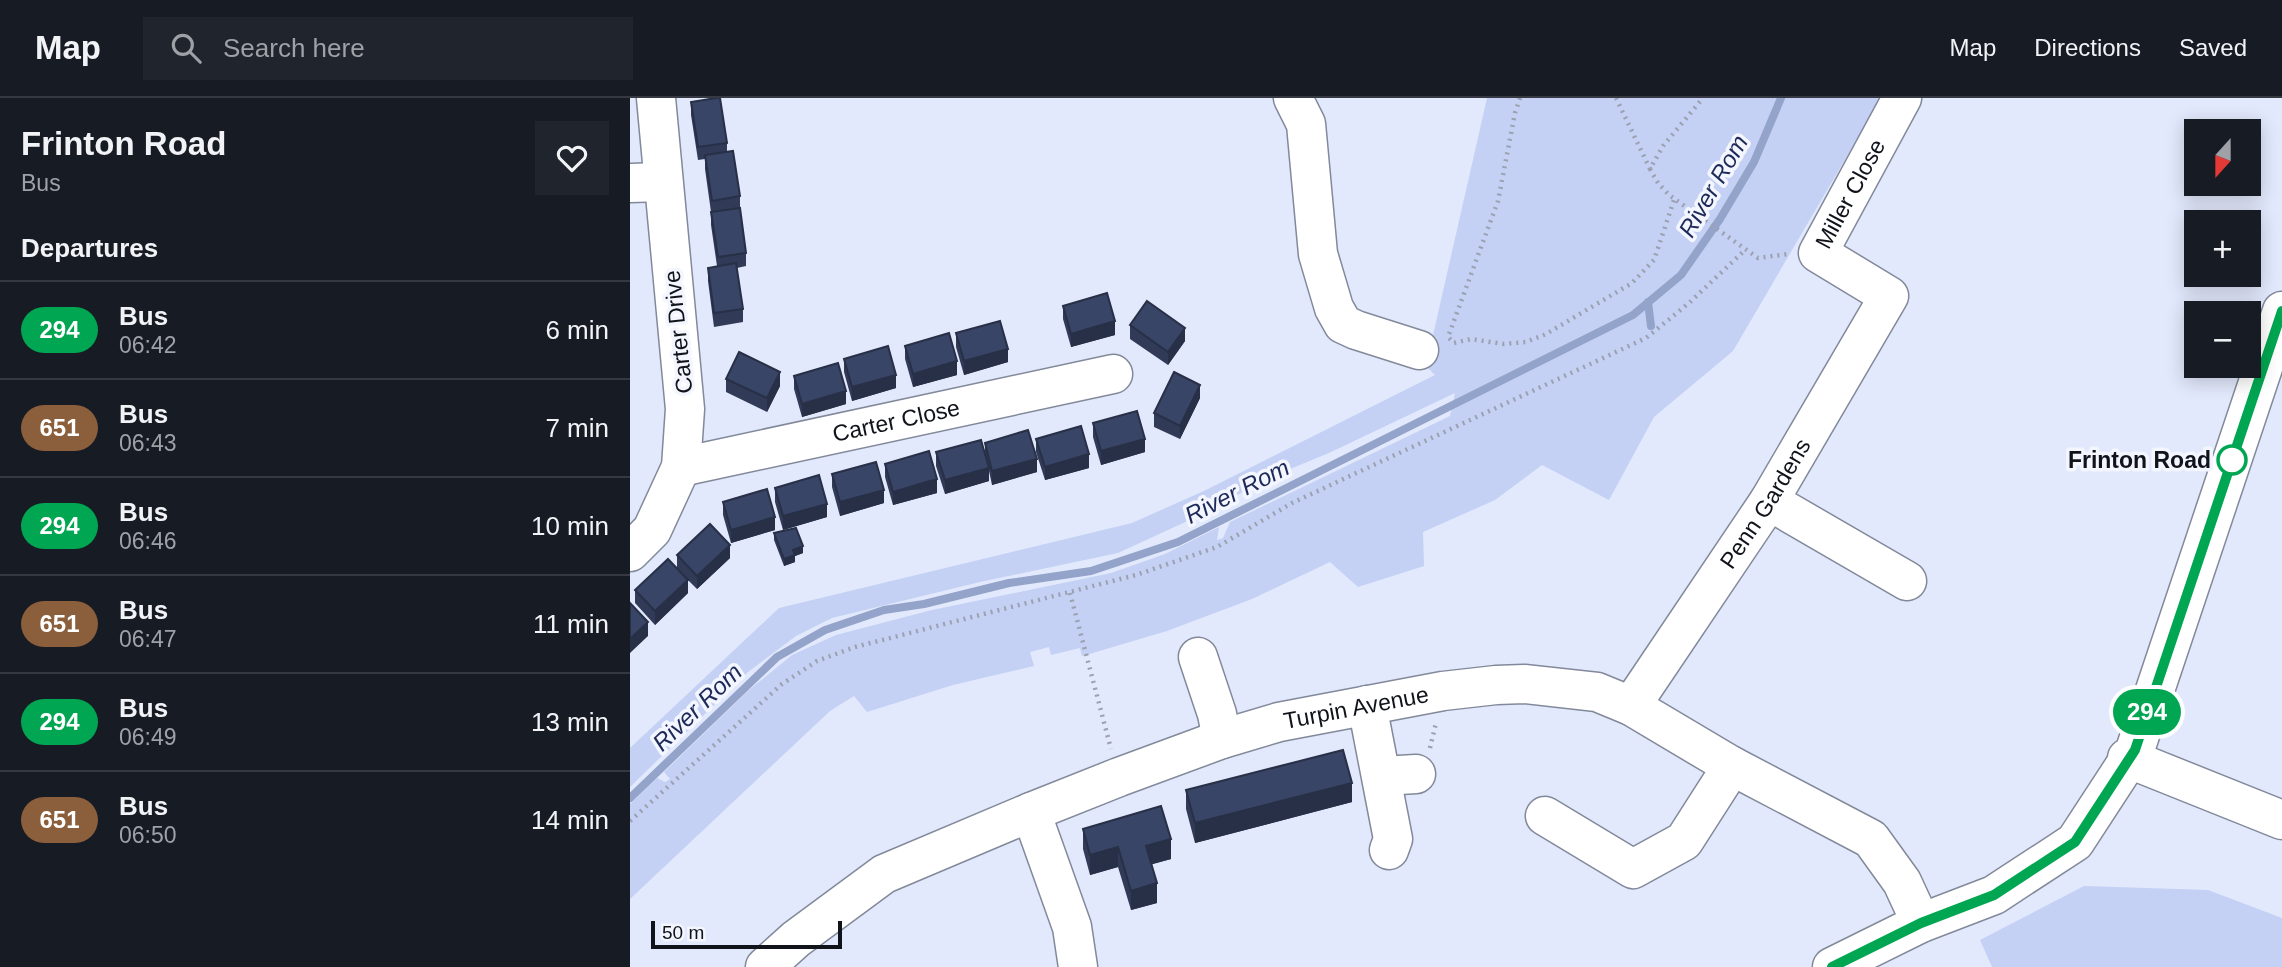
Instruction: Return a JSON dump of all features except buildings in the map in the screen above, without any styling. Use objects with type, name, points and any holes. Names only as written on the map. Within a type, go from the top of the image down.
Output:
[{"type":"street","name":"Carter Drive","points":[[630,552],[652,530],[681,467],[685,409],[646,183],[656,98]]},
{"type":"street","points":[[1293,98],[1306,124],[1318,254],[1334,308],[1343,324],[1419,350]]},
{"type":"street","name":"Miller Close","points":[[1889,296],[1818,253],[1902,98]]},
{"type":"street","name":"Penn Gardens","points":[[1631,706],[1769,501],[1889,296]]},
{"type":"street","points":[[1832,967],[1921,923],[1994,895],[2075,842],[2127,758],[2135,750],[2282,311]]},
{"type":"street","name":"Carter Close","points":[[681,467],[1112,374]]},
{"type":"street","points":[[1769,501],[1907,581]]},
{"type":"street","points":[[1198,657],[1223,739]]},
{"type":"street","name":"Turpin Avenue","points":[[765,967],[796,939],[884,874],[1119,777],[1223,739],[1279,722],[1443,691],[1524,684],[1597,692],[1631,706],[1732,766],[1871,839],[1902,882],[1921,923]]},
{"type":"street","points":[[1367,705],[1409,770],[1389,850]]},
{"type":"street","points":[[2127,758],[2282,820]]},
{"type":"street","points":[[1545,816],[1633,869],[1684,841],[1732,766]]},
{"type":"street","points":[[1031,812],[1072,927],[1078,967]]},
{"type":"path","points":[[1520,98],[1498,201],[1448,337],[1454,343],[1471,339],[1504,344],[1526,342],[1546,334],[1632,283],[1654,260],[1674,200]]},
{"type":"path","points":[[1616,98],[1650,169],[1658,183],[1674,200],[1758,258],[1787,253],[1811,259],[1818,253]]},
{"type":"path","points":[[1650,169],[1663,146],[1703,98]]},
{"type":"path","points":[[630,821],[782,684],[817,661],[855,647],[1136,575],[1217,547],[1292,503],[1646,338],[1689,303],[1745,250]]},
{"type":"path","points":[[1070,593],[1119,777]]},
{"type":"path","points":[[1409,770],[1443,691]]},
{"type":"shaded area","points":[[1487,98],[1881,98],[1733,351],[1654,417],[1609,500],[1542,465],[1495,500],[1423,532],[1424,566],[1358,587],[1330,562],[1252,599],[1167,631],[1086,655],[1082,656],[1080,648],[1051,655],[1049,647],[1030,652],[1034,666],[953,685],[867,712],[854,696],[830,711],[630,899],[630,804],[657,778],[665,782],[670,779],[664,772],[749,690],[792,655],[836,635],[932,610],[1111,573],[1165,554],[1219,527],[1217,540],[1223,538],[1230,522],[1450,416],[1455,393],[1329,453],[1266,479],[1207,512],[1118,553],[980,582],[832,618],[796,636],[748,672],[630,787],[630,748],[779,608],[1132,523],[1206,490],[1435,375],[1426,366]]},
{"type":"shaded area","points":[[2084,886],[2208,890],[2282,918],[2282,967],[1992,967],[1980,940]]},
{"type":"waterway","name":"River Rom","points":[[630,798],[777,657],[825,630],[884,610],[924,604],[1009,583],[1091,571],[1178,542],[1633,315],[1681,275],[1720,219],[1754,162],[1781,98]]},
{"type":"waterway","points":[[1648,302],[1651,326]]},
{"type":"bus line","name":"294","points":[[1832,967],[1921,923],[1994,895],[2075,842],[2127,758],[2135,750],[2282,311]]},
{"type":"place","name":"Frinton Road","points":[[2232,460]]}]
